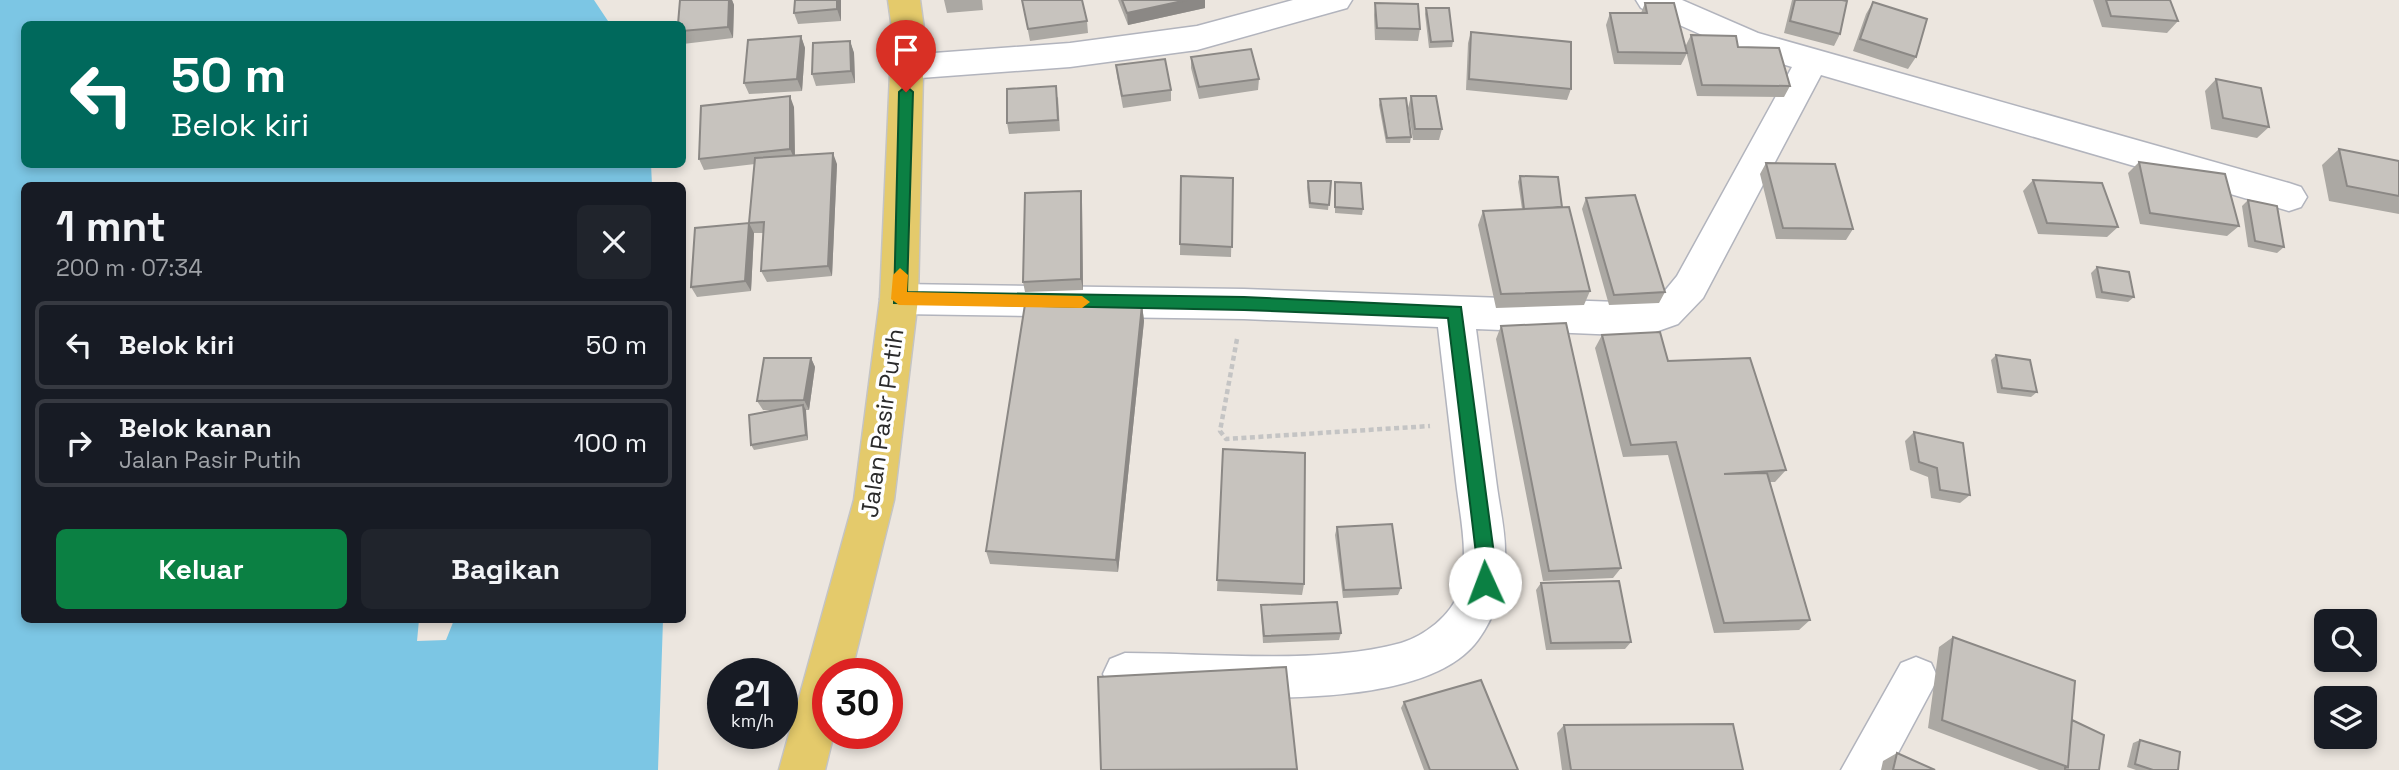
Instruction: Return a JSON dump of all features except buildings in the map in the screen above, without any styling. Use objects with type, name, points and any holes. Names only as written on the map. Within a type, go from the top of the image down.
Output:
[{"type":"main road","name":"Jalan Pasir Putih","points":[[832,658],[874,500],[899,299],[908,29],[904,0]]},
{"type":"main road","name":"Jalan Pasir Putih","points":[[802,770],[812,733]]},
{"type":"street","points":[[907,67],[1070,55],[1174,41],[1336,0]]},
{"type":"street","points":[[1653,0],[1748,43],[2289,197]]},
{"type":"street","points":[[899,299],[1244,304],[1644,320],[1659,317],[1671,309],[1690,286],[1811,62]]},
{"type":"street","points":[[1125,674],[1321,676],[1376,672],[1406,664],[1439,647],[1468,620],[1485,583],[1485,554],[1455,312]]},
{"type":"street","points":[[1864,770],[1916,678]]},
{"type":"path","points":[[1244,304],[1220,431],[1222,437],[1386,430],[1469,422]]},
{"type":"water","points":[[0,0],[594,0],[608,21],[21,21],[21,168],[651,168],[652,182],[21,182],[21,623],[663,623],[658,770],[0,770]]},
{"type":"pier","points":[[419,623],[453,623],[446,640],[417,641]]},
{"type":"slow traffic","points":[[900,275],[899,299],[1082,302]]},
{"type":"route","points":[[906,92],[899,299],[1244,304],[1455,312],[1485,554],[1485,583]]}]
